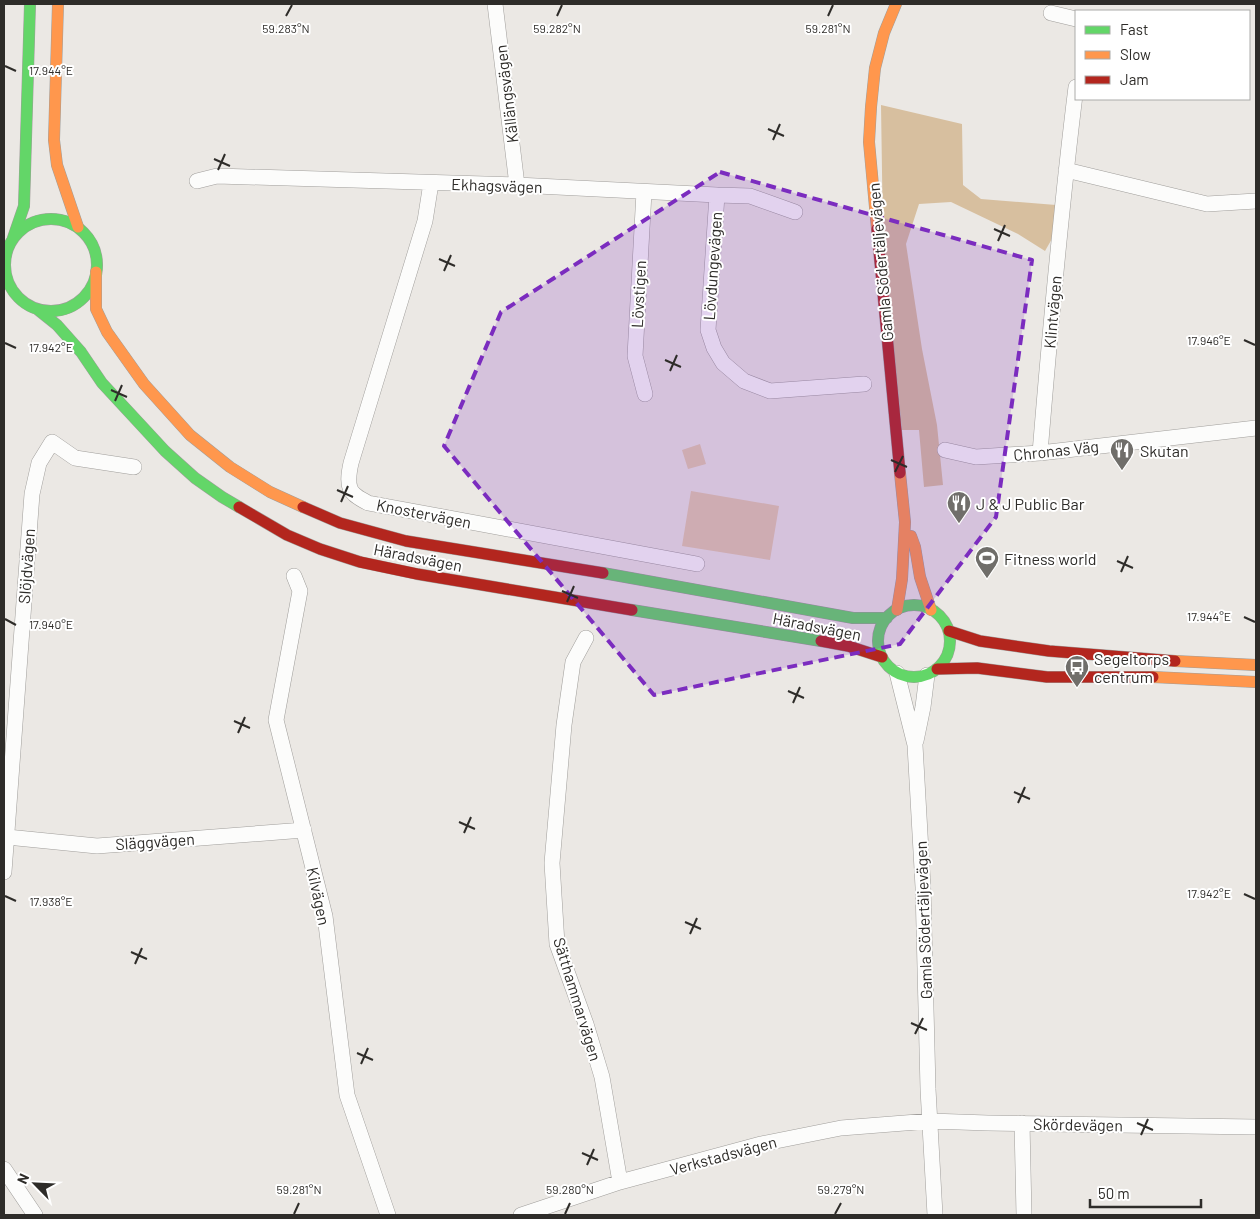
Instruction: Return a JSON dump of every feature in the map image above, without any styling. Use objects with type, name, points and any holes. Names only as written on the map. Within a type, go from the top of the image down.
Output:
[{"type":"main road","points":[[30,4],[24,206],[5,256],[4,268],[8,283],[16,296],[31,306]]},
{"type":"main road","points":[[58,4],[54,140],[57,165],[78,228]]},
{"type":"main road","name":"Gamla Södertäljevägen","points":[[896,4],[884,33],[875,68],[870,142],[905,522],[902,579],[897,610]]},
{"type":"main road","points":[[11,303],[52,311],[69,307],[82,299],[92,285],[96,272],[95,253],[89,240],[78,228],[63,220],[50,218],[35,221],[24,227],[12,239]]},
{"type":"main road","name":"Häradsvägen","points":[[96,272],[96,309],[107,332],[144,384],[190,435],[230,467],[270,492],[340,523],[406,542],[593,571],[853,618],[886,618]]},
{"type":"main road","name":"Häradsvägen","points":[[31,306],[57,325],[81,352],[102,383],[165,451],[195,478],[222,497],[287,535],[320,549],[360,562],[416,574],[848,646],[882,657]]},
{"type":"main road","name":"Gamla Södertäljevägen","points":[[905,522],[916,547],[920,577],[932,610]]},
{"type":"main road","points":[[932,672],[944,661],[948,654],[949,631],[944,621],[932,610],[916,605],[905,606],[886,618],[879,633],[878,646],[887,665],[897,673],[912,677],[932,672],[978,668],[1047,677],[1138,676],[1256,682]]},
{"type":"main road","points":[[949,631],[980,641],[1049,651],[1197,664],[1256,665]]},
{"type":"street","name":"Källängsvägen","points":[[495,4],[517,185]]},
{"type":"street","points":[[1051,12],[1075,19]]},
{"type":"street","name":"Klintvägen","points":[[1040,453],[1053,296],[1075,95]]},
{"type":"street","points":[[1066,170],[1207,204],[1256,201]]},
{"type":"street","name":"Ekhagsvägen","points":[[197,181],[217,176],[517,185],[750,196],[795,212]]},
{"type":"street","name":"Knostervägen","points":[[431,183],[425,221],[351,463],[348,475],[352,493],[368,503],[697,564]]},
{"type":"street","name":"Lövstigen","points":[[644,192],[635,356],[645,394]]},
{"type":"street","name":"Lövdungevägen","points":[[717,195],[708,330],[714,348],[723,363],[744,381],[770,391],[864,384]]},
{"type":"street","name":"Chronas Väg","points":[[945,450],[976,457],[1040,453],[1256,428]]},
{"type":"street","name":"Slöjdvägen","points":[[4,872],[32,494],[39,463],[52,442],[75,458],[134,467]]},
{"type":"street","name":"Kilvägen","points":[[294,576],[300,591],[276,720],[325,916],[347,1095],[388,1215]]},
{"type":"street","name":"Sätthammarvägen","points":[[586,638],[574,662],[564,725],[552,863],[556,935],[557,944],[586,1024],[602,1077],[620,1182]]},
{"type":"street","name":"Gamla Södertäljevägen","points":[[915,745],[932,672]]},
{"type":"street","name":"Gamla Södertäljevägen","points":[[897,673],[915,745],[923,887],[930,1120],[935,1215]]},
{"type":"street","name":"Släggvägen","points":[[7,836],[97,846],[304,830]]},
{"type":"street","name":"Verkstadsvägen","points":[[521,1215],[620,1182],[761,1144],[841,1128],[930,1120]]},
{"type":"street","name":"Skördevägen","points":[[930,1120],[1256,1127]]},
{"type":"street","points":[[1022,1123],[1024,1215]]},
{"type":"street","points":[[4,1169],[35,1215]]},
{"type":"highlighted area","points":[[720,172],[1032,260],[996,517],[900,644],[654,695],[444,446],[501,312]]},
{"type":"shaded area","points":[[881,105],[962,124],[963,185],[981,199],[1056,205],[1053,237],[1045,251],[1018,234],[951,202],[919,204],[906,244],[922,349],[937,425],[943,485],[924,487],[919,430],[902,430],[883,238]]},
{"type":"shaded area","points":[[700,444],[706,464],[688,469],[682,450]]},
{"type":"shaded area","points":[[691,491],[779,506],[770,560],[682,546]]},
{"type":"traffic: fast","points":[[13,238],[24,206],[30,4]]},
{"type":"traffic: fast","points":[[51,219],[69,223],[83,233],[93,247],[97,265],[93,283],[83,297],[69,307],[51,311],[33,307],[19,297],[9,283],[5,265],[9,247],[19,233],[33,223],[51,219]]},
{"type":"traffic: fast","points":[[37,309],[57,325],[81,352],[102,383],[165,451],[195,478],[239,507]]},
{"type":"traffic: fast","points":[[603,573],[853,618],[887,618]]},
{"type":"traffic: fast","points":[[914,605],[934,611],[944,621],[950,641],[944,661],[934,671],[914,677],[894,671],[884,661],[878,641],[884,621],[894,611],[914,605]]},
{"type":"traffic: fast","points":[[632,610],[821,641]]},
{"type":"traffic: slow","points":[[58,4],[54,140],[57,165],[78,227]]},
{"type":"traffic: slow","points":[[877,229],[869,142],[871,107],[875,68],[884,33],[896,4]]},
{"type":"traffic: slow","points":[[96,272],[96,309],[107,332],[144,384],[190,435],[230,467],[270,492],[303,507]]},
{"type":"traffic: slow","points":[[897,610],[902,579],[905,522],[900,473]]},
{"type":"traffic: slow","points":[[911,536],[915,547],[920,577],[931,610]]},
{"type":"traffic: slow","points":[[1175,661],[1256,665]]},
{"type":"traffic: slow","points":[[1153,677],[1256,682]]},
{"type":"traffic: jam","points":[[877,229],[900,473]]},
{"type":"traffic: jam","points":[[239,507],[287,535],[320,549],[360,562],[417,574],[632,610]]},
{"type":"traffic: jam","points":[[303,507],[340,523],[406,541],[603,573]]},
{"type":"traffic: jam","points":[[949,631],[980,641],[1049,651],[1175,661]]},
{"type":"traffic: jam","points":[[821,641],[848,646],[882,657]]},
{"type":"traffic: jam","points":[[937,669],[977,668],[1047,677],[1153,677]]},
{"type":"place","name":"Skutan","points":[[1122,471]]},
{"type":"place","name":"J & J Public Bar","points":[[959,524]]},
{"type":"place","name":"Fitness world","points":[[987,579]]},
{"type":"place","name":"Segeltorps centrum","points":[[1077,688]]}]
